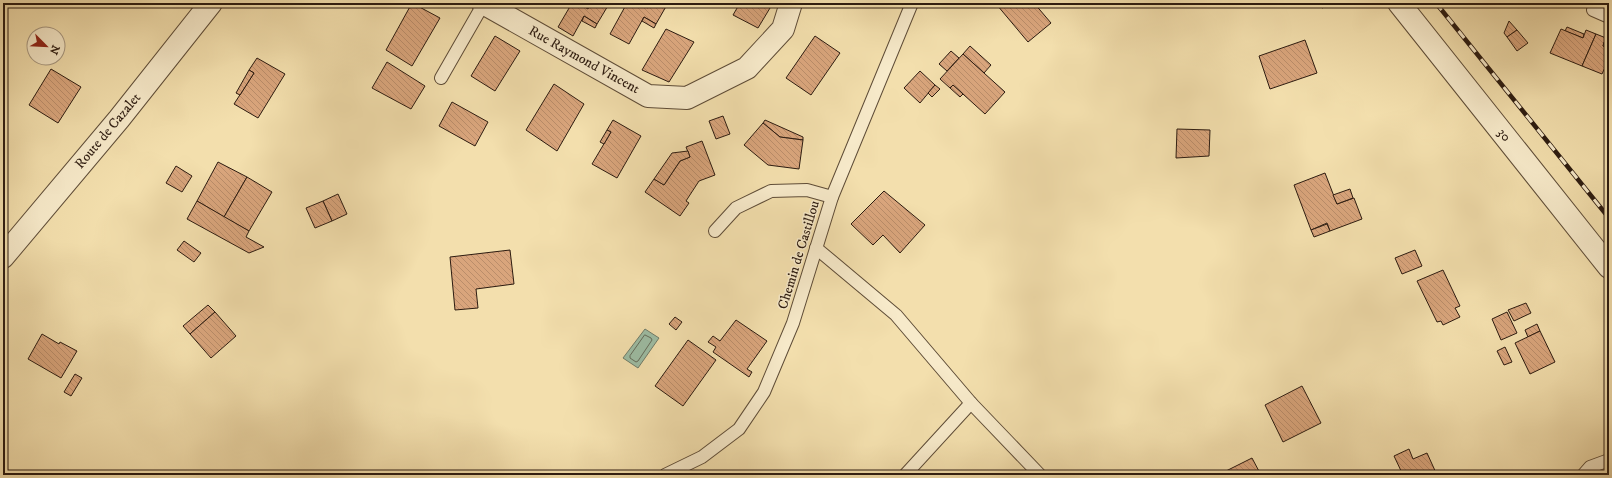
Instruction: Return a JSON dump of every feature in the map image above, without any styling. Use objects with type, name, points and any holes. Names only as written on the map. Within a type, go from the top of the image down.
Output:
[{"type":"street","name":"Route de Cazalet","points":[[3,257],[119,119],[211,3]]},
{"type":"street","name":"Rue Raymond Vincent","points":[[484,3],[648,96],[687,98],[747,68],[783,29],[791,3]]},
{"type":"street","name":"30","points":[[1399,3],[1609,267]]},
{"type":"lane","points":[[441,78],[484,3]]},
{"type":"lane","name":"Chemin de Castillou","points":[[665,475],[702,457],[739,429],[764,392],[793,323],[832,198],[912,3]]},
{"type":"lane","points":[[1596,3],[1593,10],[1609,17]]},
{"type":"lane","points":[[715,231],[736,208],[770,191],[807,190],[832,198]]},
{"type":"lane","points":[[816,248],[896,315],[971,403],[1040,475]]},
{"type":"lane","points":[[905,475],[971,403]]},
{"type":"lane","points":[[1583,475],[1590,466],[1609,460]]},
{"type":"water","points":[[645,329],[659,338],[638,368],[623,358]]},
{"type":"building","points":[[412,3],[440,18],[412,66],[386,50]]},
{"type":"building","points":[[572,3],[578,3],[588,9],[591,3],[609,4],[597,24],[584,16],[573,36],[558,27]]},
{"type":"building","points":[[627,3],[640,3],[648,8],[651,3],[668,3],[656,24],[644,17],[629,44],[610,34]]},
{"type":"building","points":[[740,3],[773,3],[758,28],[733,15]]},
{"type":"building","points":[[1000,3],[1034,3],[1051,23],[1028,42],[997,5]]},
{"type":"building","points":[[1320,3],[1335,3],[1322,8]]},
{"type":"building","points":[[584,16],[597,24],[595,28],[582,21]]},
{"type":"building","points":[[644,17],[656,24],[654,28],[642,21]]},
{"type":"building","points":[[1509,21],[1517,30],[1507,37],[1504,33]]},
{"type":"building","points":[[1567,27],[1584,34],[1583,38],[1565,31]]},
{"type":"building","points":[[666,29],[694,42],[669,82],[642,70]]},
{"type":"building","points":[[1561,29],[1583,38],[1586,30],[1596,34],[1582,66],[1550,53]]},
{"type":"building","points":[[1517,30],[1528,43],[1517,51],[1507,37]]},
{"type":"building","points":[[1596,34],[1606,38],[1603,46],[1609,49],[1609,63],[1607,63],[1602,74],[1582,66]]},
{"type":"building","points":[[495,36],[520,51],[495,91],[471,76]]},
{"type":"building","points":[[815,36],[840,53],[811,95],[786,78]]},
{"type":"building","points":[[1305,40],[1317,73],[1270,89],[1259,56]]},
{"type":"building","points":[[1604,42],[1609,44],[1609,49],[1603,46]]},
{"type":"building","points":[[970,46],[991,65],[984,73],[963,54]]},
{"type":"building","points":[[951,51],[959,58],[947,71],[939,64]]},
{"type":"building","points":[[963,54],[1005,92],[985,114],[953,85],[950,88],[940,79]]},
{"type":"building","points":[[257,58],[285,74],[258,118],[234,104],[254,73],[249,70]]},
{"type":"building","points":[[387,62],[425,86],[411,109],[372,88]]},
{"type":"building","points":[[51,69],[81,87],[58,123],[29,105]]},
{"type":"building","points":[[249,70],[254,73],[240,95],[236,93]]},
{"type":"building","points":[[920,71],[935,85],[920,103],[904,88]]},
{"type":"building","points":[[554,84],[584,104],[557,151],[526,130]]},
{"type":"building","points":[[935,85],[940,89],[932,97],[928,93]]},
{"type":"building","points":[[953,85],[963,94],[960,97],[950,88]]},
{"type":"building","points":[[452,102],[488,122],[475,146],[439,126]]},
{"type":"building","points":[[723,116],[730,134],[716,139],[709,121]]},
{"type":"building","points":[[613,120],[641,136],[617,178],[592,164],[611,132],[607,130]]},
{"type":"building","points":[[765,120],[803,137],[803,140],[780,137],[763,123]]},
{"type":"building","points":[[763,123],[780,137],[803,140],[799,169],[768,165],[744,145]]},
{"type":"building","points":[[1177,129],[1210,130],[1209,156],[1176,158]]},
{"type":"building","points":[[607,130],[611,132],[604,144],[600,142]]},
{"type":"building","points":[[702,141],[715,175],[699,181],[686,201],[689,203],[680,216],[645,192],[654,179],[664,185],[680,161],[690,157],[686,147]]},
{"type":"building","points":[[688,151],[690,157],[680,161],[664,185],[654,179],[672,153]]},
{"type":"building","points":[[218,162],[247,177],[224,217],[197,201]]},
{"type":"building","points":[[176,166],[192,176],[182,192],[166,183]]},
{"type":"building","points":[[1325,173],[1337,204],[1354,198],[1362,219],[1330,231],[1327,223],[1311,230],[1294,185]]},
{"type":"building","points":[[247,177],[272,192],[249,231],[224,217]]},
{"type":"building","points":[[1350,189],[1353,198],[1337,204],[1333,195]]},
{"type":"building","points":[[884,191],[925,225],[900,253],[883,235],[873,245],[851,224]]},
{"type":"building","points":[[338,194],[347,214],[332,221],[323,201]]},
{"type":"building","points":[[197,201],[249,231],[246,237],[264,247],[249,253],[187,219]]},
{"type":"building","points":[[323,201],[332,221],[315,228],[306,208]]},
{"type":"building","points":[[1327,224],[1330,231],[1314,237],[1311,230]]},
{"type":"building","points":[[184,241],[201,253],[194,262],[177,250]]},
{"type":"building","points":[[510,250],[514,284],[476,289],[478,308],[455,310],[450,257]]},
{"type":"building","points":[[1415,250],[1422,266],[1402,274],[1395,258]]},
{"type":"building","points":[[1443,270],[1460,306],[1455,308],[1460,317],[1443,325],[1441,321],[1437,322],[1417,281]]},
{"type":"building","points":[[1526,303],[1531,313],[1514,321],[1508,310]]},
{"type":"building","points":[[208,305],[215,312],[190,334],[183,326]]},
{"type":"building","points":[[215,312],[236,336],[211,358],[190,334]]},
{"type":"building","points":[[1507,312],[1517,333],[1501,340],[1492,319]]},
{"type":"building","points":[[675,317],[682,322],[676,330],[669,324]]},
{"type":"building","points":[[736,320],[767,341],[747,369],[752,372],[749,377],[713,352],[716,347],[708,342],[713,336],[720,341]]},
{"type":"building","points":[[1537,324],[1540,331],[1528,337],[1525,330]]},
{"type":"building","points":[[1540,331],[1555,362],[1530,374],[1515,343]]},
{"type":"building","points":[[42,334],[59,344],[60,342],[77,351],[61,378],[28,359]]},
{"type":"building","points":[[688,340],[716,360],[683,406],[655,386]]},
{"type":"building","points":[[1505,347],[1512,362],[1504,365],[1497,351]]},
{"type":"building","points":[[75,374],[82,378],[71,396],[64,392]]},
{"type":"building","points":[[1302,386],[1321,423],[1283,442],[1265,405]]},
{"type":"building","points":[[1409,449],[1413,459],[1427,453],[1437,475],[1403,475],[1394,456]]},
{"type":"building","points":[[1252,458],[1261,475],[1218,475]]},
{"type":"railway","points":[[1436,3],[1609,218]]}]
